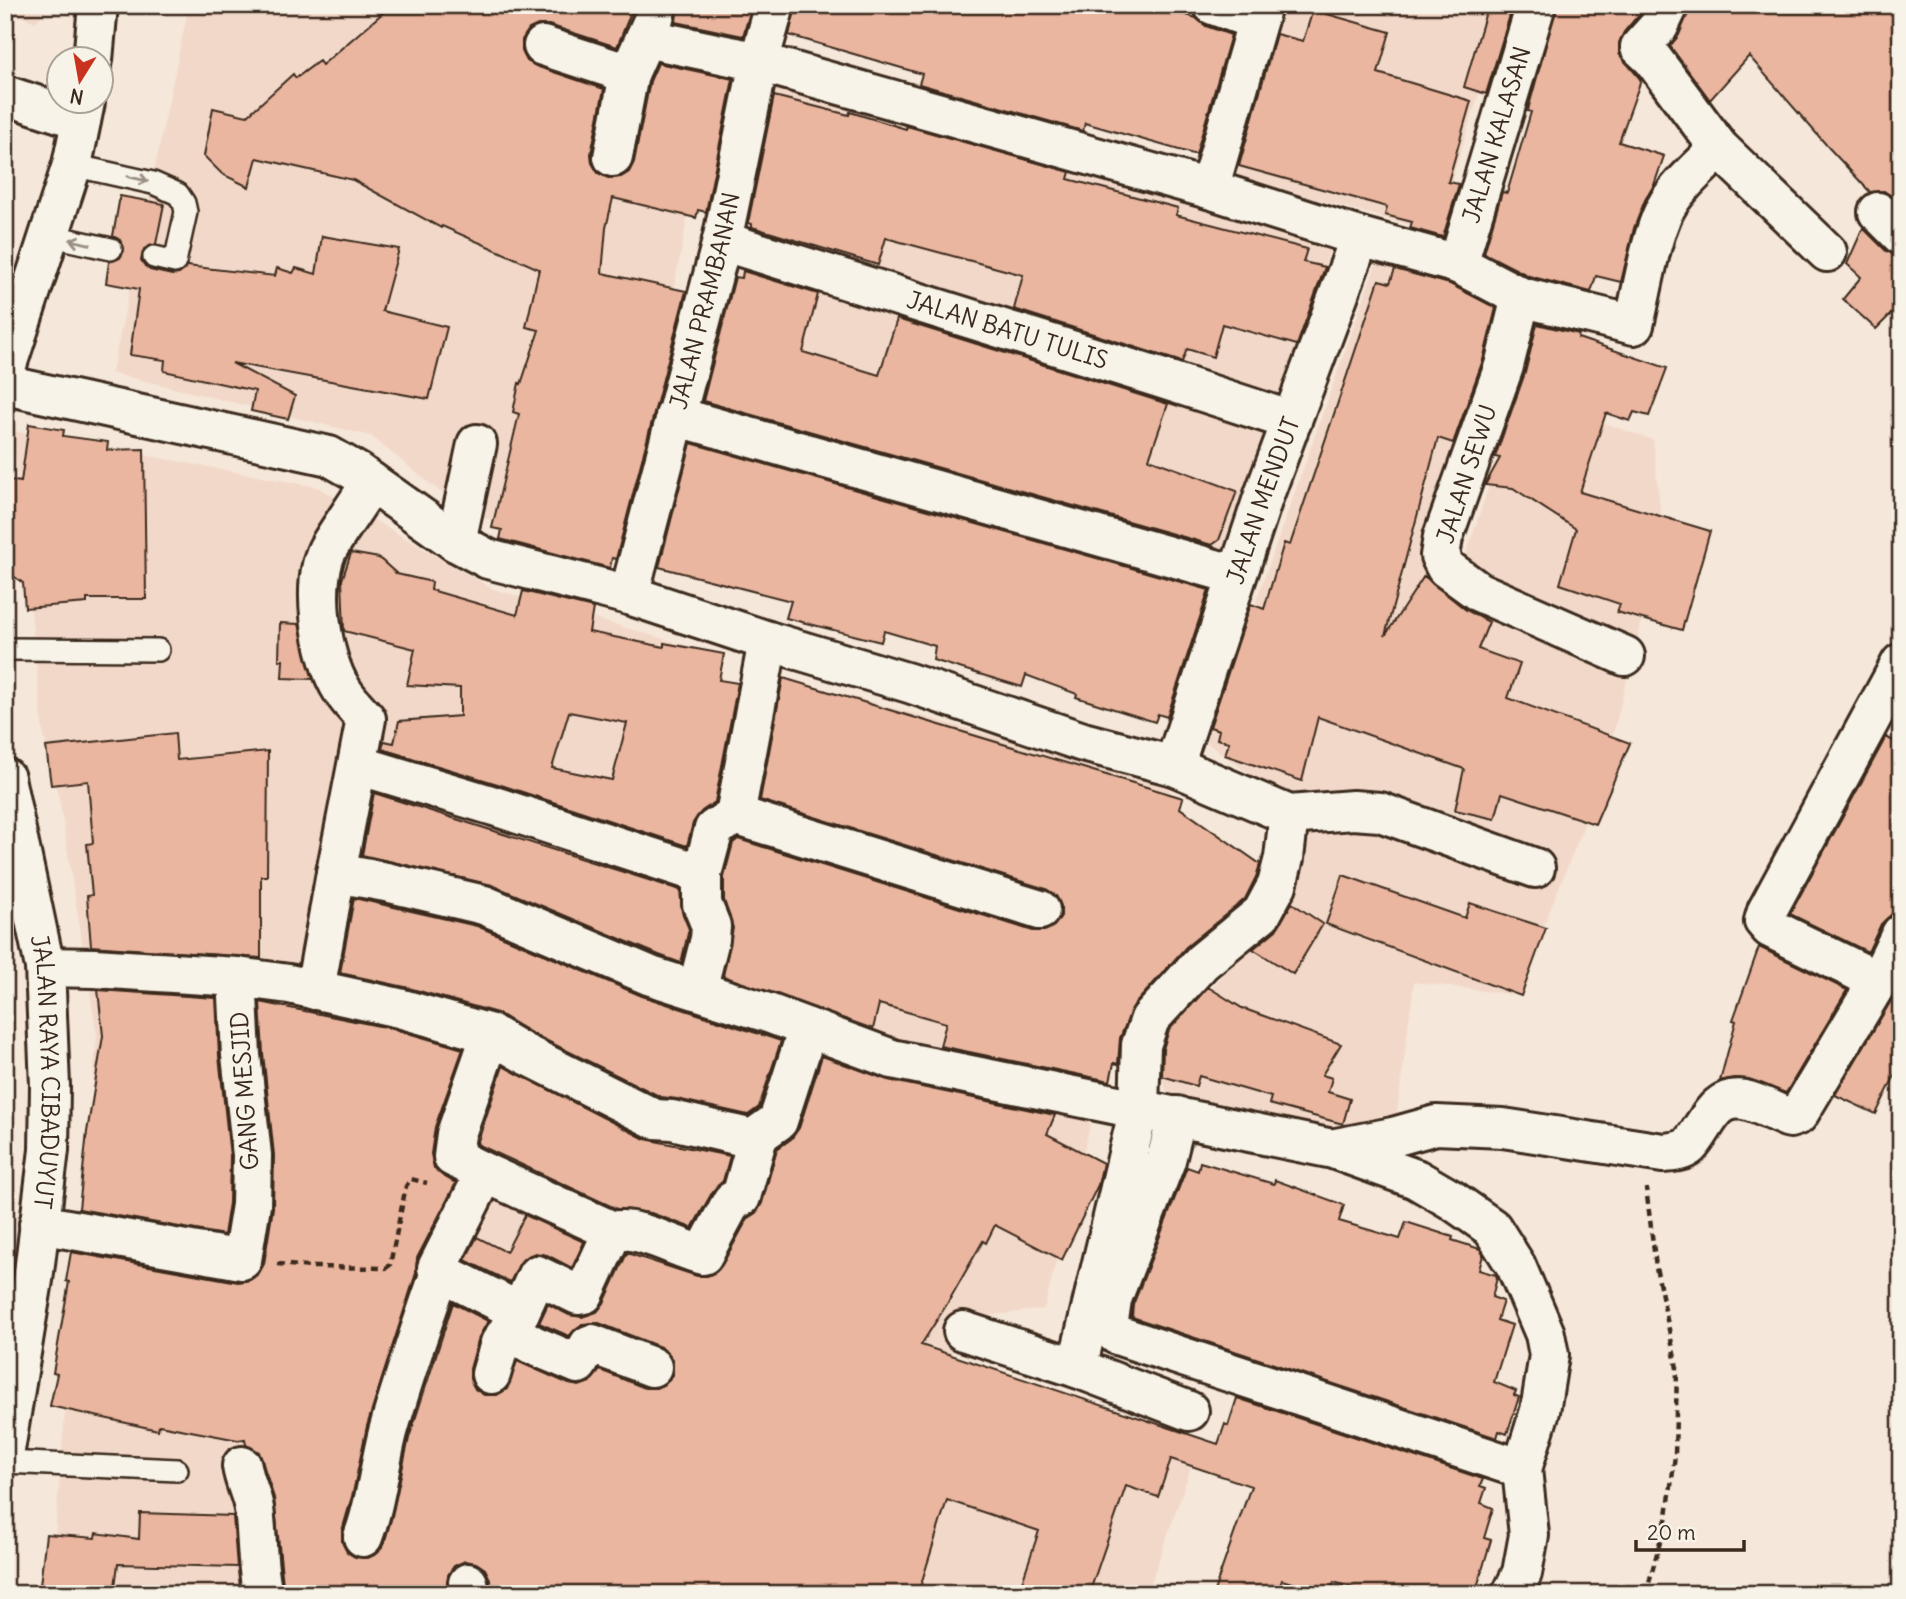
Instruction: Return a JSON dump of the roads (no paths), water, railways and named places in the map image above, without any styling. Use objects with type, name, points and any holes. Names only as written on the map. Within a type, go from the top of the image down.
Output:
[{"type":"street","points":[[94,46],[98,5]]},
{"type":"street","name":"JALAN PRAMBANAN","points":[[629,595],[722,241],[759,62],[775,5]]},
{"type":"street","points":[[1209,189],[1260,13],[1213,5]]},
{"type":"street","name":"JALAN KALASAN","points":[[1458,264],[1536,5]]},
{"type":"street","points":[[1669,5],[1659,26],[1640,47],[1641,50],[1652,58],[1719,148],[1828,252]]},
{"type":"street","points":[[613,157],[629,74],[651,22],[759,62],[1209,189],[1360,237],[1458,264],[1521,297],[1634,325],[1665,208],[1719,148]]},
{"type":"street","points":[[542,46],[629,74]]},
{"type":"street","points":[[5,95],[46,103]]},
{"type":"street","points":[[5,371],[72,164],[82,116]]},
{"type":"street","name":"JALAN MENDUT","points":[[1174,766],[1236,575],[1360,237]]},
{"type":"street","name":"JALAN BATU TULIS","points":[[722,241],[1292,421]]},
{"type":"street","name":"JALAN SEWU","points":[[1521,297],[1504,366],[1443,537],[1440,556],[1446,568],[1479,592],[1625,656]]},
{"type":"street","points":[[5,385],[329,456],[456,542],[488,559],[629,595],[768,641],[909,683],[1083,742],[1174,766],[1289,814],[1380,811],[1535,868]]},
{"type":"street","points":[[675,416],[1236,575]]},
{"type":"street","points":[[456,542],[477,444]]},
{"type":"street","points":[[315,990],[366,719],[341,689],[331,664],[319,610],[318,590],[329,546],[371,482]]},
{"type":"street","points":[[697,990],[711,926],[702,904],[702,874],[714,829],[734,816],[768,641]]},
{"type":"street","points":[[1878,981],[1770,928],[1764,922],[1767,911],[1901,663]]},
{"type":"street","points":[[358,765],[702,874]]},
{"type":"street","name":"JALAN RAYA CIBADUYUT","points":[[5,778],[45,967],[50,1086],[50,1150],[10,1387],[5,1450]]},
{"type":"street","points":[[1077,1368],[1139,1108],[1141,1045],[1150,1020],[1202,962],[1262,913],[1277,885],[1284,859],[1289,814]]},
{"type":"street","points":[[734,816],[1040,909]]},
{"type":"street","points":[[336,873],[484,905],[651,976],[892,1059],[1334,1149],[1416,1179],[1452,1200],[1492,1228],[1516,1266],[1545,1334],[1549,1355],[1540,1411],[1522,1469],[1530,1535],[1522,1573],[1512,1594]]},
{"type":"street","points":[[1334,1149],[1436,1125],[1503,1128],[1663,1153],[1681,1151],[1688,1146],[1714,1110],[1730,1101],[1743,1100],[1790,1118],[1798,1115],[1878,981],[1901,934]]},
{"type":"street","points":[[45,967],[237,977]]},
{"type":"street","name":"GANG MESJID","points":[[39,1224],[242,1260],[251,1205],[252,1155],[241,1055],[237,977],[399,1008],[491,1034],[566,1076],[655,1119],[672,1120],[757,1140]]},
{"type":"street","points":[[469,1165],[613,1231],[620,1229],[636,1233],[703,1255],[732,1200],[741,1197],[757,1140],[761,1133],[778,1121],[808,1028]]},
{"type":"street","points":[[491,1034],[456,1134],[469,1165],[437,1268],[514,1321],[533,1345],[578,1364],[589,1345],[592,1345],[652,1367]]},
{"type":"street","points":[[1177,1116],[1166,1160],[1112,1299],[1108,1326],[1117,1335],[1522,1469]]},
{"type":"street","points":[[491,1374],[500,1343],[537,1275],[578,1295],[584,1294],[613,1231]]},
{"type":"street","points":[[363,1537],[371,1514],[388,1432],[440,1272]]},
{"type":"street","points":[[963,1331],[1077,1368],[1189,1411]]},
{"type":"street","points":[[242,1466],[244,1482],[254,1507],[258,1574],[263,1594]]},
{"type":"lane","points":[[72,164],[153,183],[178,194],[186,212],[175,262],[154,257]]},
{"type":"lane","points":[[48,235],[111,249]]},
{"type":"lane","points":[[5,649],[158,650]]},
{"type":"lane","points":[[5,1462],[177,1470]]}]
